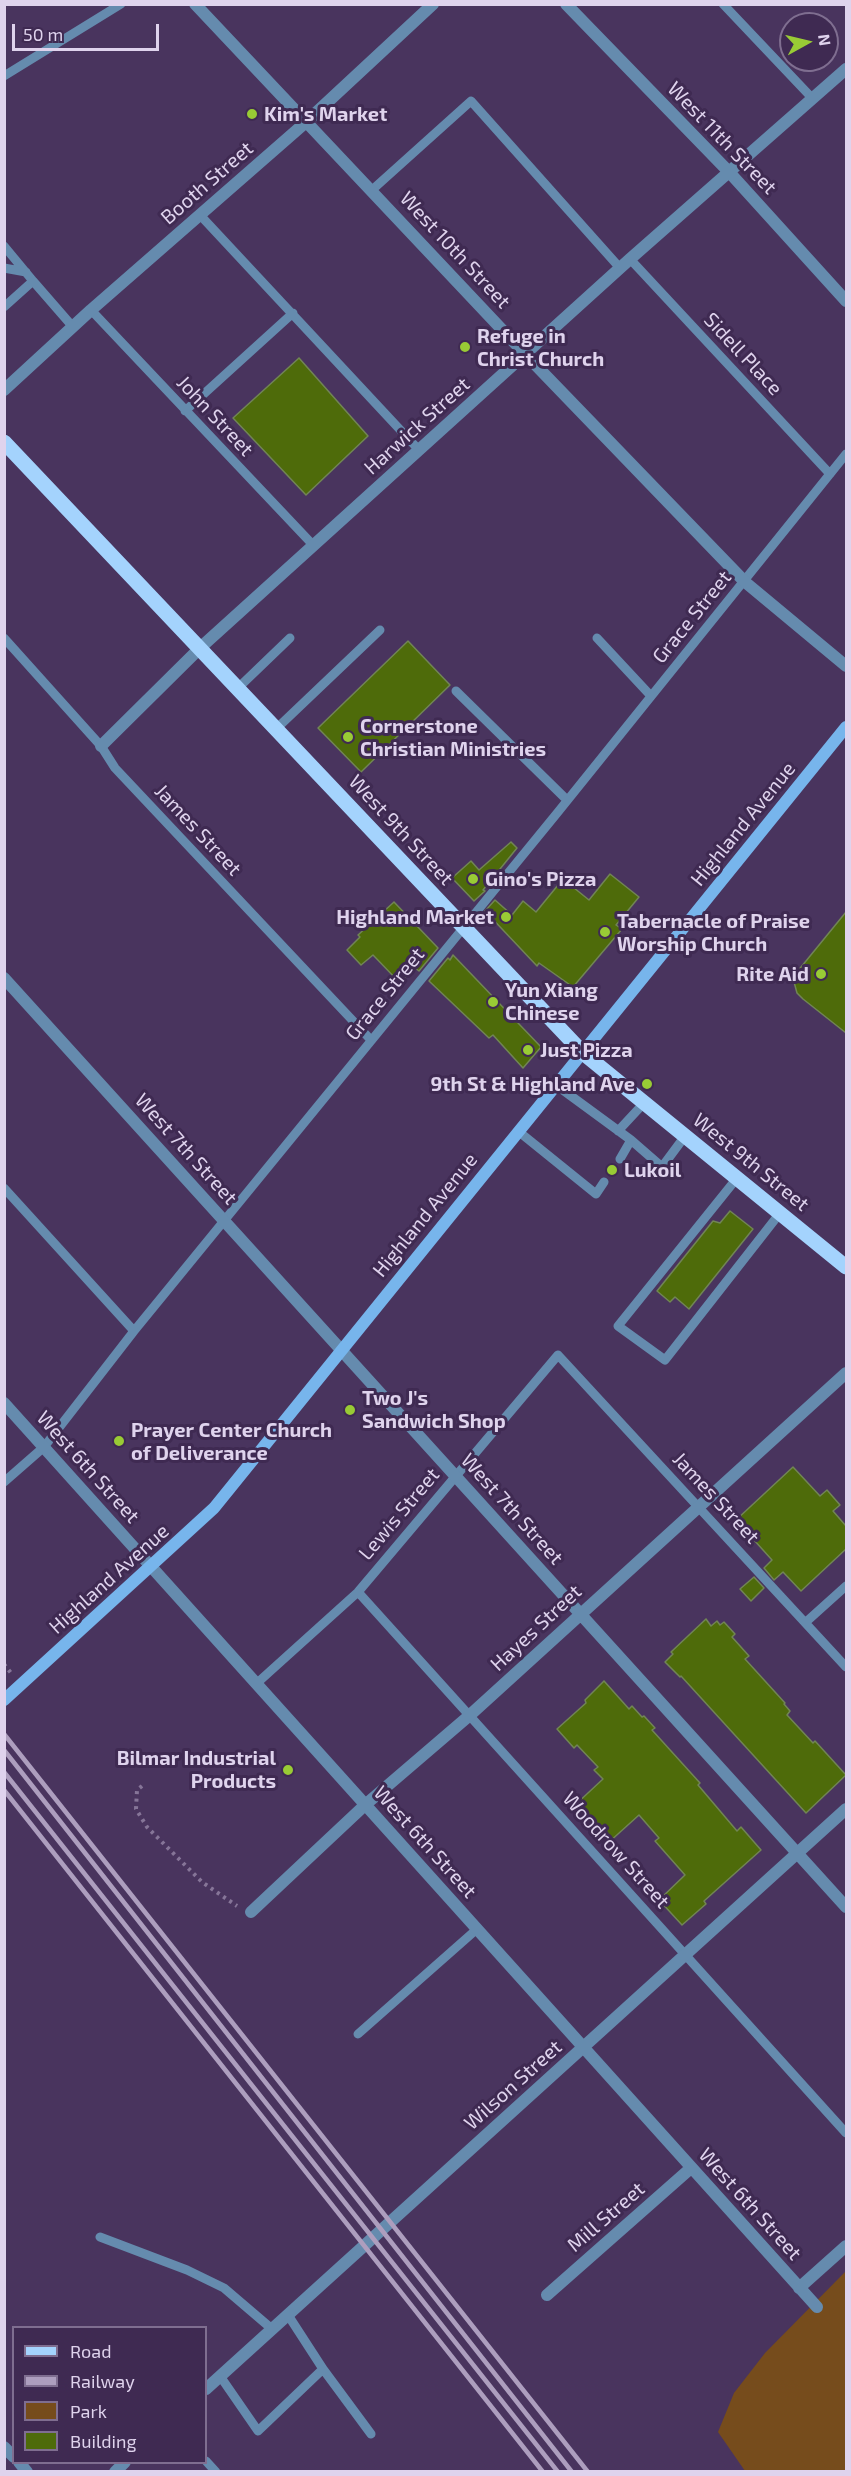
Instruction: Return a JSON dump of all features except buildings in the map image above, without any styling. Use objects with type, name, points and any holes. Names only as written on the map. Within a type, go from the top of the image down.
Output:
[{"type":"main road","name":"West 9th Street","points":[[4,442],[583,1053],[846,1267]]},
{"type":"main road","name":"Highland Avenue","points":[[4,1700],[214,1508],[846,727]]},
{"type":"street","name":"West 10th Street","points":[[195,4],[305,123],[372,190],[525,354],[745,582],[846,666]]},
{"type":"street","name":"Booth Street","points":[[4,390],[91,310],[305,123],[433,4]]},
{"type":"street","name":"West 11th Street","points":[[566,4],[730,173],[846,301]]},
{"type":"street","name":"Harwick Street","points":[[100,746],[200,648],[630,259],[846,69]]},
{"type":"street","name":"West 7th Street","points":[[4,978],[846,1907]]},
{"type":"street","name":"Hayes Street","points":[[252,1912],[365,1805],[470,1715],[846,1373]]},
{"type":"street","name":"West 6th Street","points":[[4,1403],[817,2307]]},
{"type":"street","name":"Wilson Street","points":[[207,2388],[846,1809]]},
{"type":"street","name":"Mill Street","points":[[548,2295],[691,2168]]},
{"type":"street","points":[[799,2288],[846,2246]]},
{"type":"lane","points":[[4,76],[121,4]]},
{"type":"lane","points":[[723,4],[813,99]]},
{"type":"lane","points":[[372,190],[471,101],[620,268]]},
{"type":"lane","points":[[200,215],[419,450]]},
{"type":"lane","points":[[4,246],[73,327]]},
{"type":"lane","name":"Sidell Place","points":[[630,259],[830,474]]},
{"type":"lane","points":[[4,268],[26,272]]},
{"type":"lane","points":[[4,307],[33,281]]},
{"type":"lane","name":"John Street","points":[[91,310],[314,546]]},
{"type":"lane","points":[[185,411],[293,313]]},
{"type":"lane","name":"Grace Street","points":[[4,1482],[44,1447],[134,1331],[745,582],[846,454]]},
{"type":"lane","points":[[276,729],[380,630]]},
{"type":"lane","name":"James Street","points":[[4,638],[100,746],[115,768],[371,1040]]},
{"type":"lane","points":[[238,688],[290,638]]},
{"type":"lane","points":[[597,638],[651,696]]},
{"type":"lane","points":[[456,691],[567,800]]},
{"type":"lane","points":[[556,1085],[631,1140],[662,1167],[685,1136]]},
{"type":"lane","points":[[618,1131],[644,1103]]},
{"type":"lane","points":[[518,1131],[596,1194],[604,1182]]},
{"type":"lane","points":[[620,1159],[631,1140]]},
{"type":"lane","points":[[737,1179],[618,1326],[664,1360],[780,1213]]},
{"type":"lane","points":[[4,1188],[134,1331]]},
{"type":"lane","name":"James Street","points":[[558,1354],[846,1667]]},
{"type":"lane","name":"Lewis Street","points":[[256,1684],[358,1592],[558,1354]]},
{"type":"lane","points":[[807,1622],[846,1586]]},
{"type":"lane","name":"Woodrow Street","points":[[358,1592],[687,1954],[846,2133]]},
{"type":"lane","points":[[358,2034],[477,1929]]},
{"type":"lane","points":[[100,2237],[187,2270],[224,2288],[272,2329]]},
{"type":"lane","points":[[288,2315],[323,2369],[371,2434]]},
{"type":"lane","points":[[220,2376],[258,2431],[323,2369]]},
{"type":"path","points":[[142,1786],[137,1790],[136,1809],[147,1827],[202,1882],[230,1904],[252,1912]]},
{"type":"green space","points":[[846,2271],[846,2471],[745,2471],[718,2432],[734,2393],[765,2353]]},
{"type":"railway","points":[[4,1734],[588,2472]]},
{"type":"railway","points":[[4,1750],[572,2472]]},
{"type":"railway","points":[[4,1772],[558,2472]]},
{"type":"railway","points":[[4,1790],[543,2472]]},
{"type":"place","name":"Kim's Market","points":[[252,114]]},
{"type":"place","name":"Refuge in Christ Church","points":[[465,347]]},
{"type":"place","name":"Cornerstone Christian Ministries","points":[[348,737]]},
{"type":"place","name":"Gino's Pizza","points":[[473,879]]},
{"type":"place","name":"Highland Market","points":[[506,917]]},
{"type":"place","name":"Tabernacle of Praise Worship Church","points":[[605,932]]},
{"type":"place","name":"Rite Aid","points":[[821,974]]},
{"type":"place","name":"Yun Xiang Chinese","points":[[493,1002]]},
{"type":"place","name":"Just Pizza","points":[[528,1050]]},
{"type":"place","name":"9th St & Highland Ave","points":[[647,1084]]},
{"type":"place","name":"Lukoil","points":[[612,1170]]},
{"type":"place","name":"Two J's Sandwich Shop","points":[[350,1410]]},
{"type":"place","name":"Prayer Center Church of Deliverance","points":[[119,1441]]},
{"type":"place","name":"Bilmar Industrial Products","points":[[288,1770]]}]
